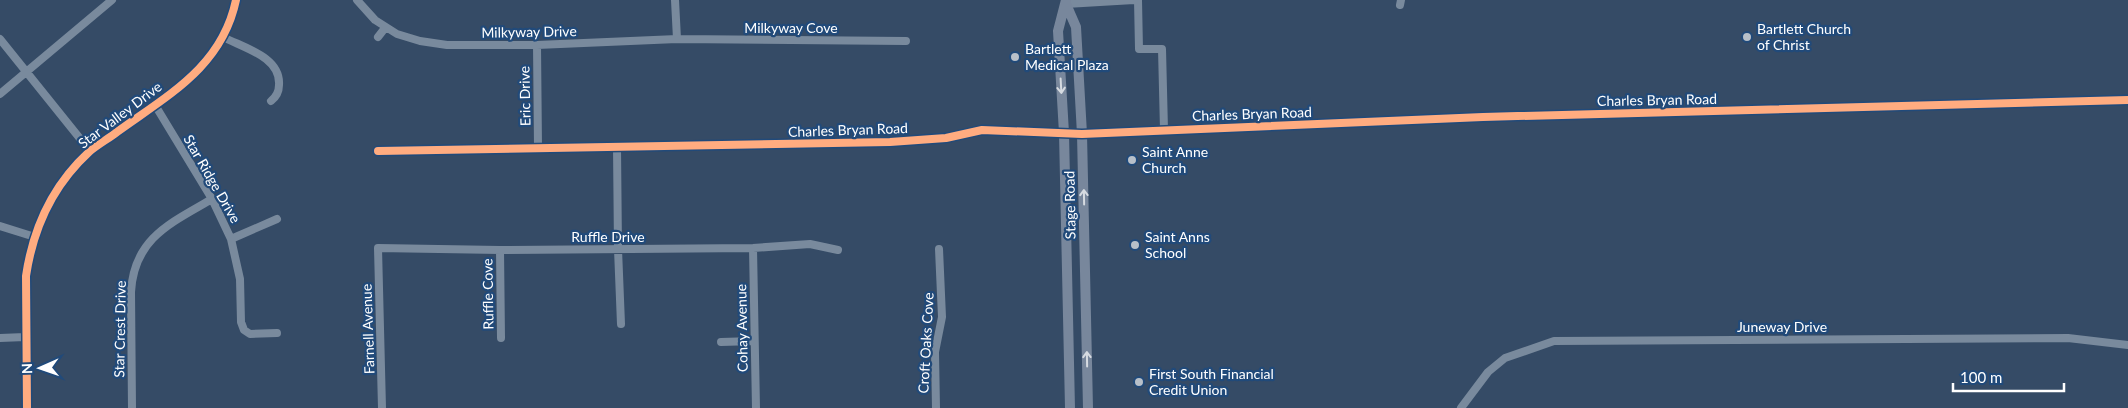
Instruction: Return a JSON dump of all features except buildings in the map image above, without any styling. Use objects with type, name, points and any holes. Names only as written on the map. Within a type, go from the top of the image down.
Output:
[{"type":"main road","name":"Stage Road","points":[[1066,2],[1058,31],[1064,133],[1070,408]]},
{"type":"main road","name":"Stage Road","points":[[1066,2],[1076,27],[1082,134],[1088,408]]},
{"type":"main road","points":[[1067,276],[1085,275]]},
{"type":"street","points":[[0,94],[112,0]]},
{"type":"street","name":"Star Valley Drive","points":[[27,408],[26,276],[29,255],[43,215],[71,170],[90,151],[200,70],[224,37],[233,16],[236,0]]},
{"type":"street","name":"Milkyway Drive","points":[[356,0],[385,28],[411,39],[436,44],[537,45],[677,39]]},
{"type":"street","points":[[675,0],[677,39]]},
{"type":"street","points":[[1066,2],[1134,0]]},
{"type":"street","points":[[1138,0],[1140,49],[1162,49],[1164,130]]},
{"type":"street","points":[[378,37],[385,28]]},
{"type":"street","points":[[224,37],[265,58],[275,66],[278,72],[279,88],[270,101]]},
{"type":"street","points":[[0,39],[90,151]]},
{"type":"street","name":"Milkyway Cove","points":[[677,39],[906,41]]},
{"type":"street","name":"Eric Drive","points":[[537,45],[538,147]]},
{"type":"street","name":"Charles Bryan Road","points":[[378,151],[890,142],[946,138],[982,130],[1082,134],[1483,116],[2128,100]]},
{"type":"street","name":"Star Ridge Drive","points":[[155,104],[212,199],[231,238],[240,280],[241,322],[244,330]]},
{"type":"street","points":[[617,147],[621,324]]},
{"type":"street","name":"Star Crest Drive","points":[[132,408],[131,292],[132,276],[137,261],[148,242],[160,230],[212,199]]},
{"type":"street","points":[[231,238],[277,219]]},
{"type":"street","points":[[0,226],[35,237]]},
{"type":"street","name":"Ruffle Drive","points":[[378,248],[500,250],[753,248],[810,244],[838,250]]},
{"type":"street","name":"Farnell Avenue","points":[[378,248],[382,408]]},
{"type":"street","name":"Cohay Avenue","points":[[753,248],[756,408]]},
{"type":"street","name":"Croft Oaks Cove","points":[[936,408],[935,352],[942,317],[939,249]]},
{"type":"street","name":"Ruffle Cove","points":[[500,250],[501,338]]},
{"type":"street","points":[[236,335],[244,330],[250,334],[277,333]]},
{"type":"street","points":[[0,338],[25,337]]},
{"type":"street","name":"Juneway Drive","points":[[1461,408],[1488,372],[1505,358],[1554,341],[2068,338],[2128,345]]},
{"type":"street","points":[[721,342],[754,341]]},
{"type":"cycle path","points":[[27,408],[26,276],[34,241],[55,193],[76,165],[89,152],[173,92],[206,61],[219,44],[229,23],[236,0]]},
{"type":"cycle path","points":[[378,151],[890,142],[946,138],[982,130],[1082,134],[1483,117],[2128,100]]},
{"type":"place","name":"Bartlett Church of Christ","points":[[1747,37]]},
{"type":"place","name":"Bartlett Medical Plaza","points":[[1015,57]]},
{"type":"place","name":"Saint Anne Church","points":[[1132,160]]},
{"type":"place","name":"Saint Anns School","points":[[1135,245]]},
{"type":"place","name":"First South Financial Credit Union","points":[[1139,382]]}]
